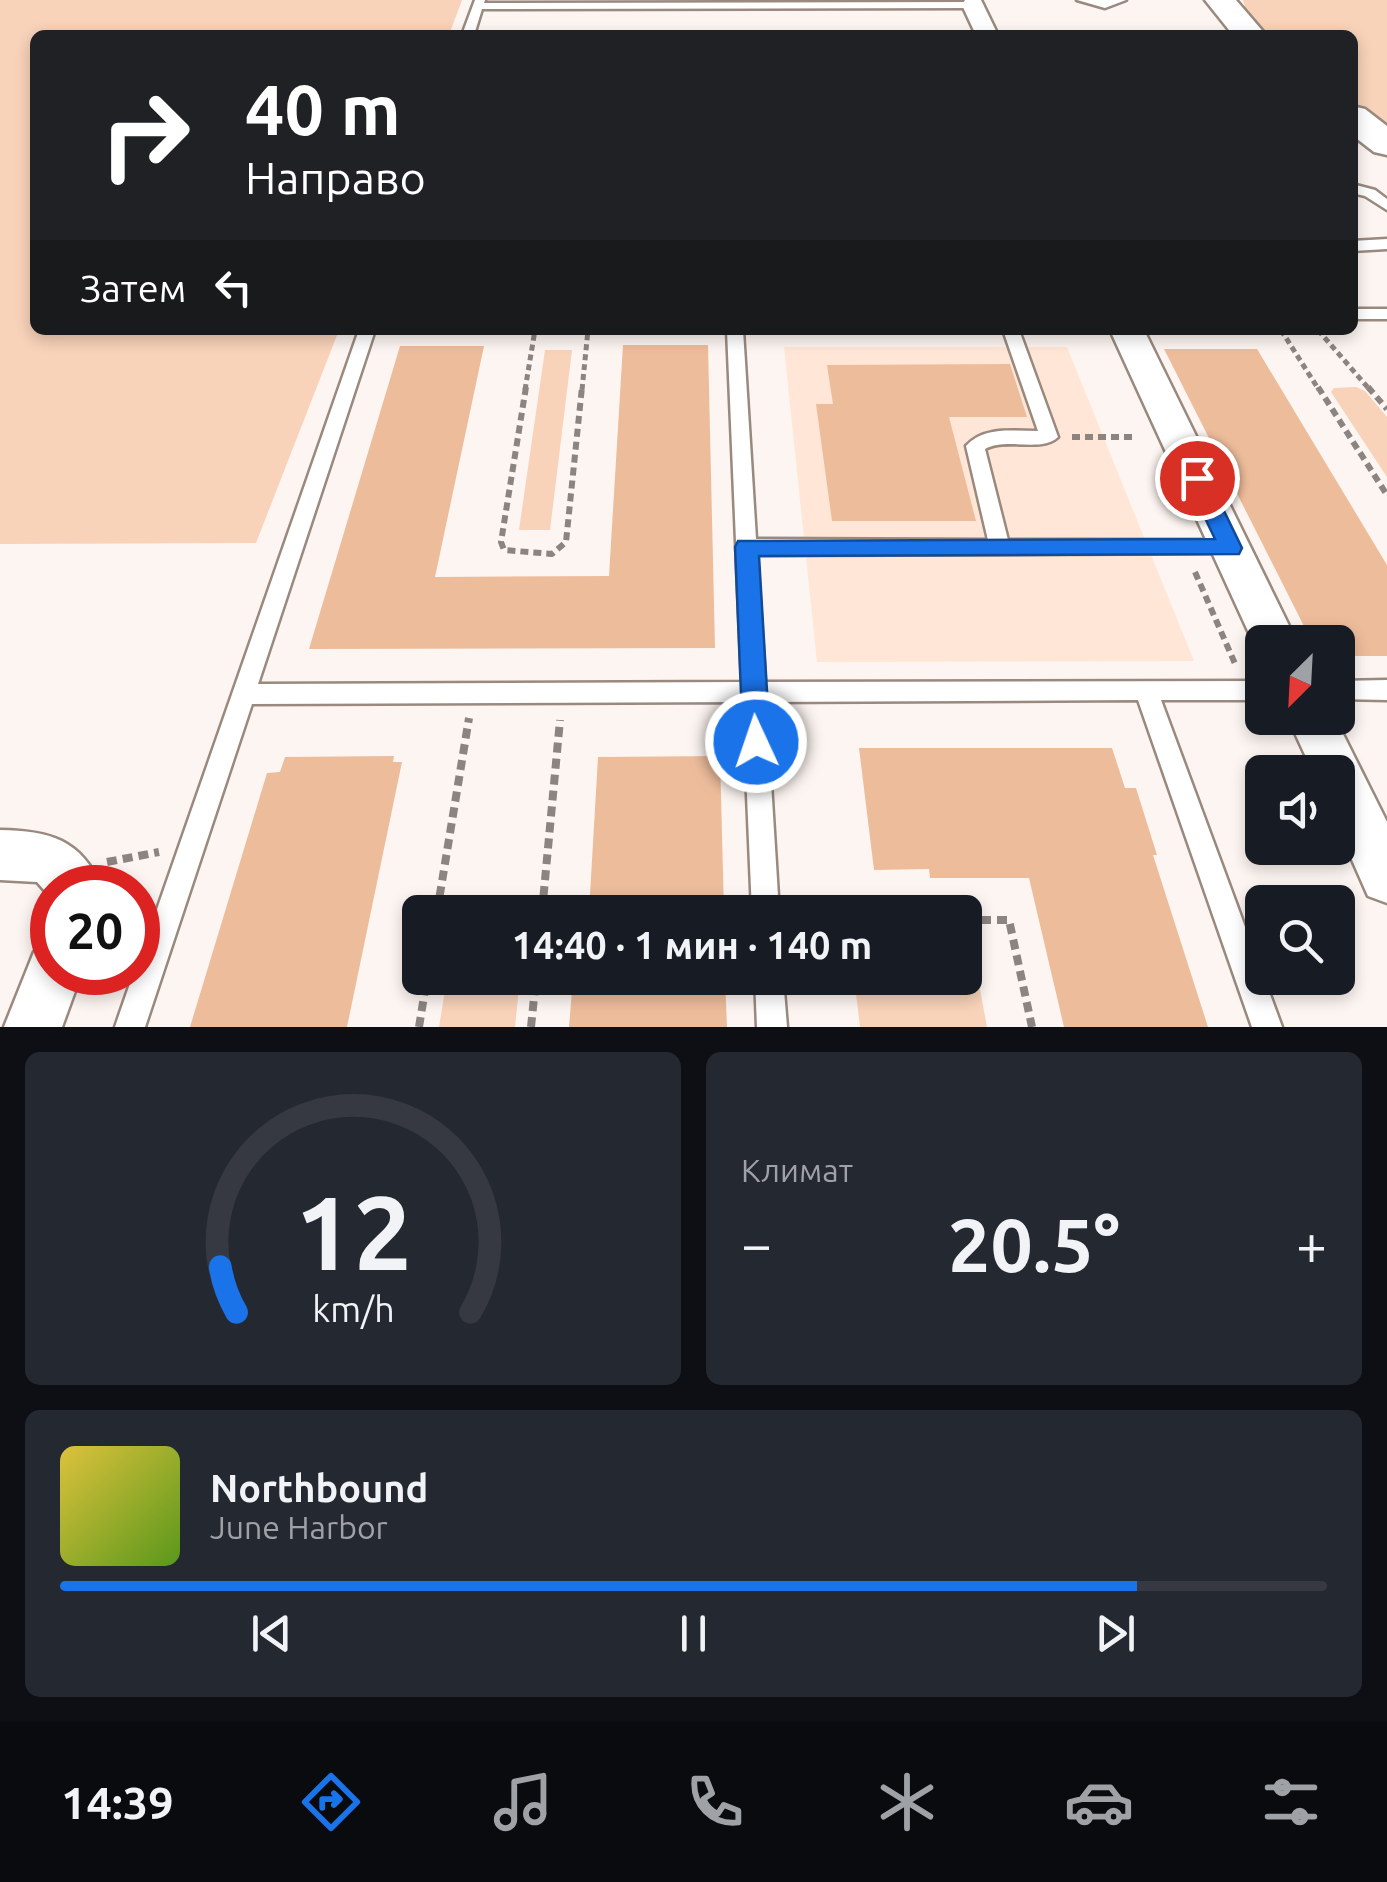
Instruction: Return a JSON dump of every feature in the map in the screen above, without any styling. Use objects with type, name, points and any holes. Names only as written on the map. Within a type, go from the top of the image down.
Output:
[{"type":"street","points":[[1220,0],[1246,30]]},
{"type":"street","points":[[973,5],[985,30]]},
{"type":"street","points":[[1358,122],[1387,144]]},
{"type":"street","points":[[1129,335],[1268,625]]},
{"type":"street","points":[[1355,811],[1387,878]]},
{"type":"street","points":[[0,855],[51,858],[58,865]]},
{"type":"street","points":[[34,1027],[46,995]]},
{"type":"lane","points":[[1082,0],[1105,5],[1121,0]]},
{"type":"lane","points":[[470,30],[479,3],[973,5]]},
{"type":"lane","points":[[1358,190],[1387,206]]},
{"type":"lane","points":[[1358,246],[1387,244]]},
{"type":"lane","points":[[1358,314],[1387,314]]},
{"type":"lane","points":[[130,1027],[365,335]]},
{"type":"lane","points":[[735,335],[765,895]]},
{"type":"lane","points":[[1000,548],[975,446],[992,437],[1049,437],[1013,335]]},
{"type":"lane","points":[[746,547],[1230,548]]},
{"type":"lane","points":[[243,694],[1245,690]]},
{"type":"lane","points":[[1355,690],[1387,690]]},
{"type":"lane","points":[[1146,691],[1267,1027]]},
{"type":"lane","points":[[770,995],[772,1027]]},
{"type":"path","points":[[534,335],[501,542],[504,550],[514,554],[552,554],[566,542],[587,335]]},
{"type":"path","points":[[1284,335],[1387,495]]},
{"type":"path","points":[[1322,335],[1387,409]]},
{"type":"path","points":[[1104,437],[1136,436]]},
{"type":"path","points":[[441,895],[473,692]]},
{"type":"path","points":[[544,895],[563,692]]},
{"type":"path","points":[[121,865],[192,845]]},
{"type":"path","points":[[982,920],[1009,920],[1032,1027]]},
{"type":"path","points":[[419,1027],[424,995]]},
{"type":"path","points":[[532,1027],[535,995]]},
{"type":"shaded area","points":[[0,0],[462,0],[451,30],[30,30],[30,335],[337,335],[256,543],[0,544]]},
{"type":"shaded area","points":[[1243,0],[1387,0],[1387,129],[1358,107],[1358,30],[1260,30],[1248,17]]},
{"type":"shaded area","points":[[784,347],[1067,347],[1194,661],[817,662]]},
{"type":"shaded area","points":[[545,350],[572,350],[550,530],[519,530]]},
{"type":"shaded area","points":[[1356,387],[1365,391],[1387,417],[1387,477],[1331,392],[1334,388]]},
{"type":"shaded area","points":[[444,995],[518,995],[515,1027],[439,1027]]},
{"type":"shaded area","points":[[856,995],[981,995],[987,1027],[860,1027]]},
{"type":"building","points":[[623,345],[708,345],[715,648],[309,649],[400,346],[484,346],[435,577],[609,576]]},
{"type":"building","points":[[1164,349],[1257,349],[1387,565],[1387,656],[1355,656],[1355,625],[1303,625]]},
{"type":"building","points":[[1010,364],[1027,417],[949,417],[976,521],[832,521],[816,404],[833,404],[827,365]]},
{"type":"building","points":[[859,748],[1112,748],[1125,788],[1136,788],[1157,855],[1153,855],[1208,1027],[1064,1027],[1029,878],[930,878],[929,869],[874,870]]},
{"type":"building","points":[[394,756],[393,762],[402,762],[347,1027],[190,1027],[267,773],[280,772],[285,757]]},
{"type":"building","points":[[720,756],[724,895],[590,895],[598,757]]},
{"type":"building","points":[[572,995],[726,995],[727,1027],[569,1027]]},
{"type":"route","points":[[756,742],[746,547],[1230,548],[1197,478]]}]
